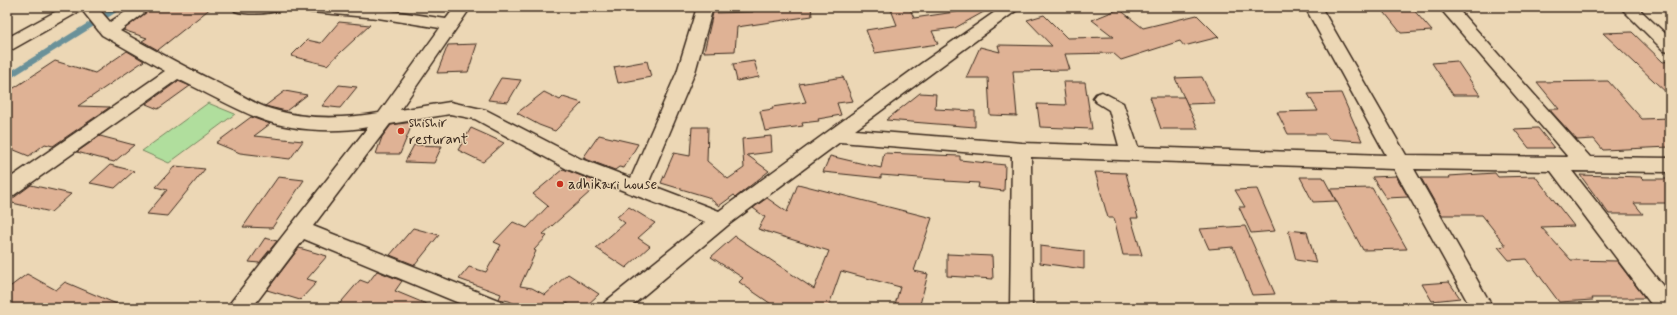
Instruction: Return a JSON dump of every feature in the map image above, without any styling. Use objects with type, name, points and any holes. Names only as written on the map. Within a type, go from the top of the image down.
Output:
[{"type":"street","points":[[7,45],[76,7]]},
{"type":"street","points":[[98,19],[144,7]]},
{"type":"street","points":[[242,7],[241,8],[274,7]]},
{"type":"street","points":[[311,7],[378,13],[451,25]]},
{"type":"street","points":[[239,308],[384,118],[463,7]]},
{"type":"street","points":[[637,188],[686,72],[705,7]]},
{"type":"street","points":[[1313,7],[1482,308]]},
{"type":"street","points":[[1447,7],[1585,164]]},
{"type":"street","points":[[1628,7],[1670,47]]},
{"type":"street","points":[[613,308],[721,220],[1010,8]]},
{"type":"street","points":[[98,19],[177,71],[265,114],[301,122],[349,124],[450,108],[480,114],[574,164],[721,220]]},
{"type":"street","points":[[7,190],[177,71]]},
{"type":"street","points":[[1102,98],[1117,107],[1131,154]]},
{"type":"street","points":[[835,135],[1022,150],[1131,154],[1401,162],[1670,165]]},
{"type":"street","points":[[1021,308],[1022,150]]},
{"type":"street","points":[[1556,164],[1667,308]]},
{"type":"street","points":[[300,229],[495,308]]},
{"type":"green space","points":[[208,103],[235,114],[169,163],[142,151]]},
{"type":"building","points":[[153,7],[212,7],[158,50],[142,41],[147,38],[123,30]]},
{"type":"building","points":[[811,7],[812,16],[737,27],[735,51],[704,52],[713,13],[753,12],[752,8]]},
{"type":"building","points":[[890,7],[909,7],[914,18],[989,7],[989,9],[955,28],[932,31],[938,44],[875,53],[866,30],[897,25]]},
{"type":"building","points":[[1411,7],[1432,31],[1401,33],[1381,8]]},
{"type":"building","points":[[1119,9],[1143,28],[1197,15],[1219,37],[1184,46],[1180,41],[1121,60],[1113,53],[1065,54],[1070,70],[1013,71],[1017,116],[990,115],[988,78],[966,78],[980,47],[1000,52],[998,45],[1052,46],[1027,20],[1044,15],[1067,38],[1114,37],[1092,20]]},
{"type":"building","points":[[339,22],[370,25],[327,65],[291,56],[307,40],[321,43]]},
{"type":"building","points":[[1632,32],[1663,62],[1670,61],[1670,96],[1603,33]]},
{"type":"building","points":[[477,44],[468,72],[437,73],[448,45]]},
{"type":"building","points":[[127,51],[144,61],[78,106],[110,107],[53,146],[45,144],[29,156],[7,147],[7,86],[14,88],[55,61],[95,73]]},
{"type":"building","points":[[647,61],[651,77],[618,83],[614,67]]},
{"type":"building","points":[[754,61],[759,77],[737,81],[733,64]]},
{"type":"building","points":[[1457,61],[1480,95],[1453,95],[1432,63]]},
{"type":"building","points":[[843,77],[853,101],[837,103],[841,115],[818,119],[819,121],[802,123],[803,126],[765,131],[760,111],[773,109],[772,107],[806,102],[799,84]]},
{"type":"building","points":[[1202,77],[1215,103],[1187,104],[1175,78]]},
{"type":"building","points":[[501,78],[521,80],[508,102],[488,100]]},
{"type":"building","points":[[178,81],[190,86],[158,109],[146,104]]},
{"type":"building","points":[[1608,81],[1642,119],[1670,118],[1670,147],[1603,150],[1594,139],[1577,140],[1549,109],[1559,109],[1537,82]]},
{"type":"building","points":[[1063,82],[1085,82],[1092,129],[1040,127],[1037,104],[1066,105]]},
{"type":"building","points":[[339,85],[357,87],[340,108],[322,106]]},
{"type":"building","points":[[285,91],[307,95],[286,111],[265,106]]},
{"type":"building","points":[[544,92],[560,100],[563,97],[582,103],[555,131],[539,125],[517,113]]},
{"type":"building","points":[[920,93],[936,94],[935,109],[975,111],[975,127],[886,120]]},
{"type":"building","points":[[1341,93],[1362,141],[1329,139],[1326,134],[1288,134],[1277,112],[1318,111],[1308,94]]},
{"type":"building","points":[[1150,97],[1184,97],[1198,129],[1161,129]]},
{"type":"building","points":[[251,117],[270,124],[254,136],[303,141],[290,159],[240,153],[216,143]]},
{"type":"building","points":[[413,122],[400,154],[376,154],[382,137],[391,125]]},
{"type":"building","points":[[692,127],[708,127],[707,161],[728,179],[744,168],[742,139],[771,136],[772,152],[747,155],[769,171],[736,197],[734,195],[719,206],[708,197],[661,183],[674,153],[690,156]]},
{"type":"building","points":[[471,128],[504,143],[483,162],[458,150]]},
{"type":"building","points":[[1538,128],[1554,148],[1529,148],[1514,129]]},
{"type":"building","points":[[599,135],[638,144],[624,168],[619,167],[615,170],[583,158]]},
{"type":"building","points":[[100,136],[134,145],[114,162],[77,152]]},
{"type":"building","points":[[414,145],[442,146],[434,163],[405,162]]},
{"type":"building","points":[[884,153],[960,156],[960,160],[1005,165],[1004,191],[978,188],[979,183],[881,175],[881,178],[823,172],[830,156],[881,168]]},
{"type":"building","points":[[110,165],[134,171],[115,188],[90,183]]},
{"type":"building","points":[[175,166],[205,169],[167,216],[147,214],[167,190],[156,187]]},
{"type":"building","points":[[563,169],[600,183],[543,234],[547,236],[534,250],[536,251],[520,286],[532,288],[545,295],[568,274],[599,294],[584,308],[574,308],[567,303],[565,306],[570,308],[523,308],[509,301],[499,299],[501,294],[459,279],[469,267],[486,272],[501,245],[494,242],[513,222],[527,228],[548,206],[533,194]]},
{"type":"building","points":[[1095,172],[1126,173],[1138,218],[1131,218],[1142,255],[1123,255],[1114,218],[1108,218]]},
{"type":"building","points":[[1495,173],[1498,177],[1535,176],[1574,226],[1541,227],[1571,260],[1617,261],[1645,298],[1592,298],[1593,300],[1559,302],[1527,259],[1509,260],[1498,247],[1506,246],[1482,215],[1442,215],[1421,178],[1450,178],[1449,176]]},
{"type":"building","points":[[1580,175],[1670,179],[1670,203],[1634,203],[1643,214],[1609,214]]},
{"type":"building","points":[[1396,176],[1408,197],[1386,198],[1372,177]]},
{"type":"building","points":[[278,177],[304,180],[272,228],[243,227]]},
{"type":"building","points":[[1300,177],[1323,177],[1336,201],[1313,202]]},
{"type":"building","points":[[798,184],[932,218],[914,271],[928,274],[919,308],[894,308],[900,287],[841,271],[828,308],[777,308],[739,282],[743,278],[711,257],[735,236],[814,289],[829,251],[758,229],[765,217],[753,208],[767,198],[787,212]]},
{"type":"building","points":[[31,185],[71,194],[51,212],[8,202]]},
{"type":"building","points":[[1372,188],[1407,249],[1363,250],[1330,189]]},
{"type":"building","points":[[1257,189],[1275,231],[1251,233],[1239,207],[1245,207],[1235,190]]},
{"type":"building","points":[[629,207],[655,223],[638,238],[650,246],[626,268],[596,248],[625,223],[617,217]]},
{"type":"building","points":[[1245,226],[1275,294],[1252,295],[1233,247],[1209,249],[1200,229]]},
{"type":"building","points":[[413,228],[439,235],[415,265],[390,255]]},
{"type":"building","points":[[1288,230],[1307,232],[1316,263],[1296,260]]},
{"type":"building","points":[[265,238],[277,241],[259,263],[249,262]]},
{"type":"building","points":[[1040,246],[1084,251],[1084,269],[1040,263]]},
{"type":"building","points":[[299,248],[327,256],[307,279],[317,282],[300,300],[267,290]]},
{"type":"building","points":[[947,254],[992,256],[993,279],[947,276]]},
{"type":"building","points":[[377,271],[402,281],[395,291],[436,308],[336,308],[360,280],[368,283]]},
{"type":"building","points":[[27,274],[56,290],[65,282],[126,308],[7,308],[7,289]]},
{"type":"building","points":[[1449,282],[1460,298],[1432,301],[1422,284]]},
{"type":"waterway","points":[[7,77],[119,7]]},
{"type":"place","name":"shishir resturant","points":[[401,131]]},
{"type":"place","name":"adhikari house","points":[[560,184]]}]
